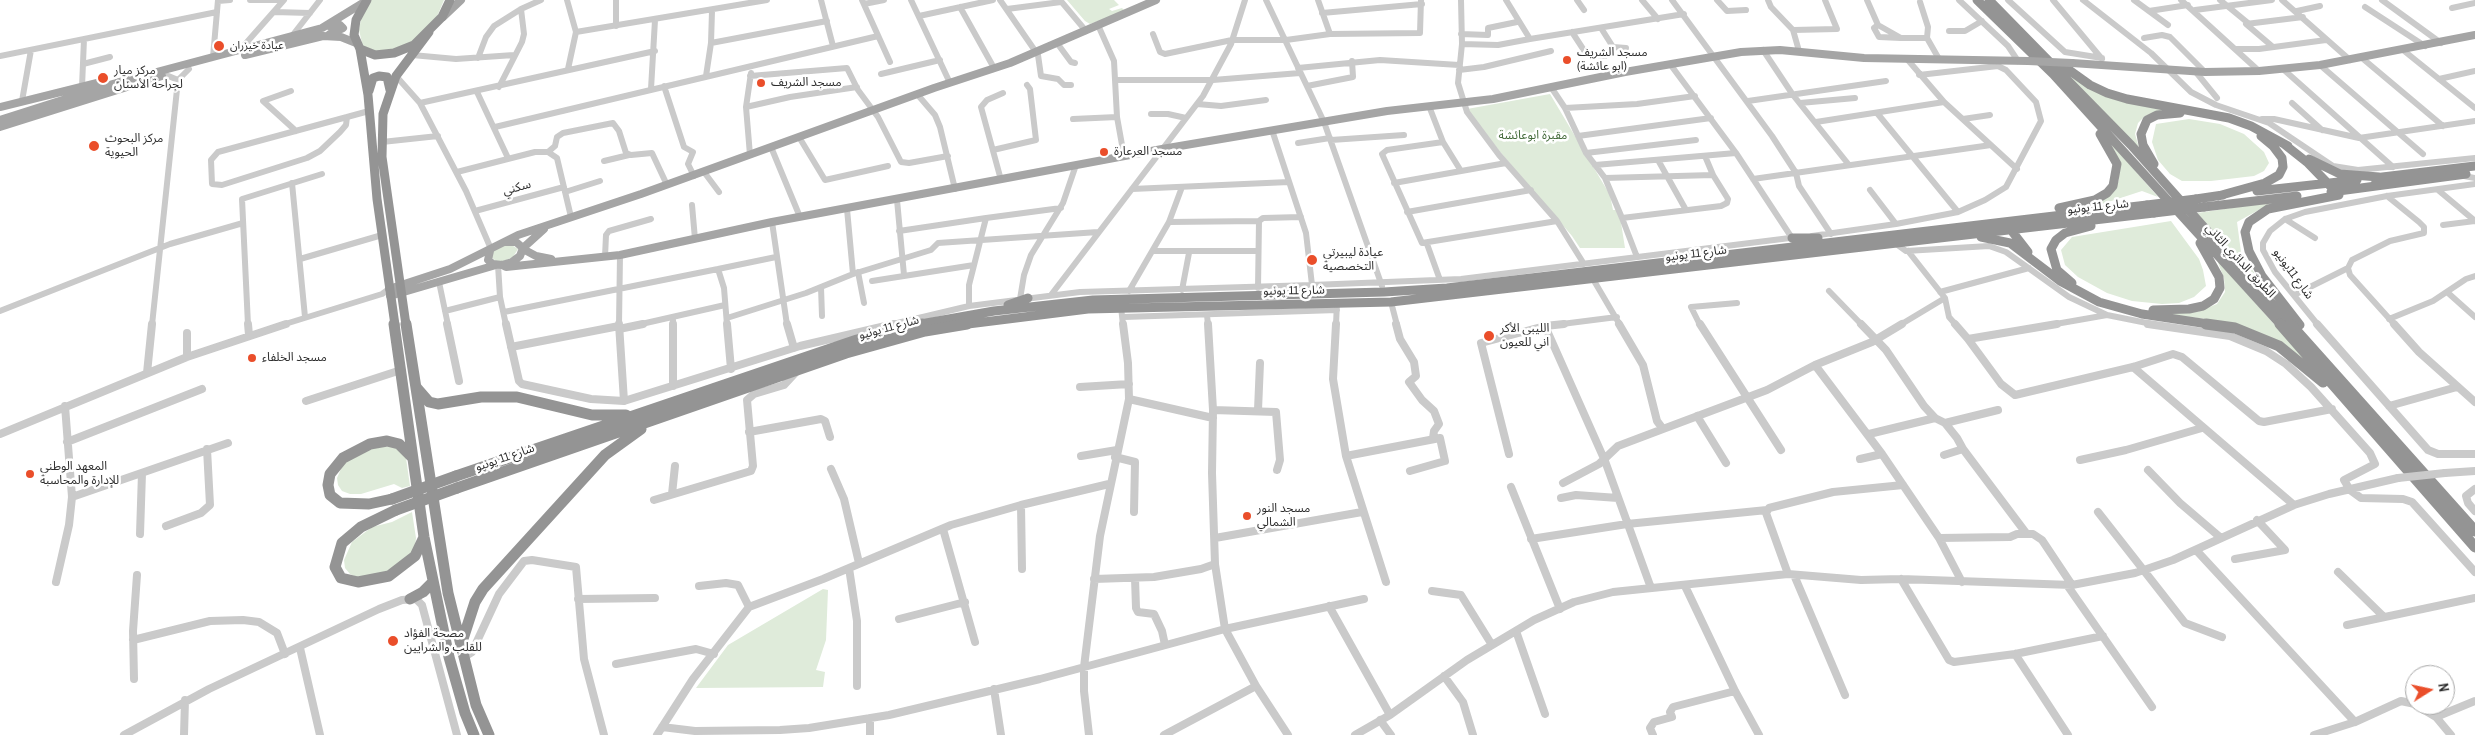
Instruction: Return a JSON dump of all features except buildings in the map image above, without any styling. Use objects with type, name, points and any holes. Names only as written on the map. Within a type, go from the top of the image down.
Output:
[{"type":"highway","points":[[366,0],[356,20],[358,46],[368,95],[372,162],[382,235],[392,292],[415,386],[448,593],[476,705],[489,735]]},
{"type":"highway","points":[[450,0],[442,17],[396,76],[383,114],[382,142],[392,292],[412,457],[424,537],[450,657],[465,713],[474,735]]},
{"type":"highway","name":"الطريق الدائري الثاني","points":[[1977,0],[2053,74],[2269,311],[2475,548]]},
{"type":"highway","name":"الطريق الدائري الثاني","points":[[1989,0],[2131,145],[2475,531]]},
{"type":"highway","points":[[2010,21],[2075,75],[2107,93],[2127,99],[2229,118],[2251,126],[2333,172],[2348,176],[2379,177]]},
{"type":"highway","points":[[358,46],[370,54],[394,53],[414,45],[429,32]]},
{"type":"highway","points":[[2044,270],[2011,225],[2016,216],[2095,200],[2107,193],[2116,177],[2117,164],[2107,144],[2053,74]]},
{"type":"highway","points":[[368,95],[371,81],[376,77],[387,77],[390,90]]},
{"type":"highway","points":[[2218,196],[2275,179],[2282,167],[2282,158],[2273,146],[2247,129],[2208,116],[2169,113],[2157,115],[2147,120],[2141,134],[2143,145],[2150,159],[2161,175],[2224,250]]},
{"type":"highway","points":[[2284,144],[2339,195],[2268,209],[2249,222],[2245,232],[2248,252],[2262,276],[2377,421]]},
{"type":"highway","points":[[2333,188],[2379,177],[2474,165]]},
{"type":"highway","points":[[2218,196],[2333,188],[2459,175],[2474,165]]},
{"type":"highway","name":"شارع 11 يونيو","points":[[412,457],[399,444],[387,441],[370,444],[343,458],[330,474],[328,485],[330,495],[340,503],[369,504],[392,498],[652,411],[669,411],[874,344],[925,331],[1038,314],[1123,312],[1215,300],[1382,288],[1447,288],[1852,240],[2138,215],[2333,188]]},
{"type":"highway","name":"شارع 11 يونيو","points":[[424,537],[415,556],[389,576],[358,582],[341,578],[335,567],[336,555],[342,544],[361,527],[396,510],[669,411],[857,340],[909,326],[982,313],[1093,300],[1215,300],[1337,306],[1391,302],[1589,271],[1970,235],[2011,225],[2218,196]]},
{"type":"highway","points":[[2138,215],[2065,233],[2056,240],[2051,249],[2057,270],[2084,291],[2124,305],[2158,311],[2190,309],[2203,306],[2214,299],[2220,288],[2219,277],[2214,266],[2182,217]]},
{"type":"highway","points":[[1970,235],[2010,243],[2076,292],[2118,309],[2235,328],[2279,346],[2317,375],[2405,466]]},
{"type":"highway","points":[[1792,238],[1852,240]]},
{"type":"highway","points":[[1258,288],[1293,290],[1306,294]]},
{"type":"highway","points":[[982,313],[1024,298]]},
{"type":"highway","points":[[415,386],[429,402],[438,404],[498,396],[536,400],[579,412],[604,416],[624,416],[652,411]]},
{"type":"highway","points":[[461,645],[475,602],[513,553],[605,455],[628,437],[669,411]]},
{"type":"highway","points":[[410,599],[423,592],[433,582]]},
{"type":"main road","points":[[322,28],[366,0]]},
{"type":"main road","points":[[442,17],[461,0]]},
{"type":"main road","points":[[392,292],[450,269],[501,243],[994,68],[1098,26],[1156,0]]},
{"type":"main road","points":[[0,120],[119,82],[322,28],[340,25],[343,28],[338,32],[323,36],[166,75],[0,127]]},
{"type":"main road","points":[[490,250],[488,260],[506,267],[620,255],[772,222],[898,200],[1162,149],[1324,122],[1430,106],[1464,103],[1670,64],[1763,50],[1906,59],[2072,63],[2205,72],[2259,71],[2320,65],[2362,58],[2475,35]]},
{"type":"main road","points":[[323,36],[341,37],[358,46]]},
{"type":"main road","points":[[0,107],[104,81],[119,82]]},
{"type":"main road","points":[[32,99],[33,109]]},
{"type":"main road","points":[[392,292],[439,282],[517,260],[523,249],[536,234],[567,219]]},
{"type":"main road","points":[[501,243],[516,242],[523,249],[548,259],[586,259]]},
{"type":"street","points":[[213,57],[218,0],[230,0]]},
{"type":"street","points":[[250,0],[284,0]]},
{"type":"street","points":[[240,50],[284,0]]},
{"type":"street","points":[[292,36],[320,0]]},
{"type":"street","points":[[478,58],[490,31],[502,20],[541,0]]},
{"type":"street","points":[[568,0],[576,32],[568,69]]},
{"type":"street","points":[[616,0],[616,26]]},
{"type":"street","points":[[576,32],[712,11],[746,2],[767,0]]},
{"type":"street","points":[[821,0],[833,46]]},
{"type":"street","points":[[884,0],[863,2],[890,62]]},
{"type":"street","points":[[911,0],[950,83]]},
{"type":"street","points":[[919,16],[993,0]]},
{"type":"street","points":[[1000,0],[1039,57],[1042,76],[1058,79],[1064,85],[1071,85]]},
{"type":"street","points":[[1052,294],[1197,104],[1213,80],[1232,40],[1245,0]]},
{"type":"street","points":[[1266,0],[1324,122],[1382,288]]},
{"type":"street","points":[[1318,0],[1330,34]]},
{"type":"street","points":[[1461,0],[1462,44],[1458,83],[1467,112],[1506,163],[1557,221],[1589,271],[1643,365],[1657,421],[1663,429]]},
{"type":"street","points":[[1506,0],[1517,22],[1530,40]]},
{"type":"street","points":[[1577,0],[1584,10]]},
{"type":"street","points":[[1642,0],[1658,19]]},
{"type":"street","points":[[1672,0],[1716,56],[1728,78],[1748,101],[1796,172],[1799,186],[1830,234]]},
{"type":"street","points":[[1717,0],[1726,11],[1746,10]]},
{"type":"street","points":[[1768,0],[1771,8],[1793,30],[1799,51]]},
{"type":"street","points":[[1793,30],[1837,29],[1825,0]]},
{"type":"street","points":[[1867,0],[1878,25],[1890,30],[1901,38]]},
{"type":"street","points":[[1959,0],[2010,47],[2018,61]]},
{"type":"street","points":[[2008,0],[2065,52],[2102,58]]},
{"type":"street","points":[[2053,0],[2109,66]]},
{"type":"street","points":[[2084,0],[2131,35],[2155,56],[2166,70],[2185,88],[2204,99],[2261,120],[2281,130],[2333,166],[2354,170],[2474,165]]},
{"type":"street","points":[[2134,0],[2168,24]]},
{"type":"street","points":[[2181,0],[2259,71]]},
{"type":"street","points":[[2220,0],[2248,23],[2303,16]]},
{"type":"street","points":[[2194,10],[2272,0]]},
{"type":"street","points":[[2282,0],[2303,16],[2326,40],[2350,60]]},
{"type":"street","points":[[2382,0],[2441,43]]},
{"type":"street","points":[[1007,9],[1061,1],[1086,31]]},
{"type":"street","points":[[1153,34],[1160,52],[1165,54],[1232,40],[1286,40],[1330,34],[1420,33],[1421,2],[1322,13]]},
{"type":"street","points":[[1920,2],[1928,27],[1927,38],[1939,59]]},
{"type":"street","points":[[2452,8],[2475,3]]},
{"type":"street","points":[[2149,10],[2188,5]]},
{"type":"street","points":[[2297,11],[2320,6]]},
{"type":"street","points":[[960,7],[994,68]]},
{"type":"street","points":[[2365,7],[2425,46]]},
{"type":"street","points":[[499,87],[524,34],[521,9]]},
{"type":"street","points":[[706,76],[711,43],[712,11]]},
{"type":"street","points":[[0,56],[216,12]]},
{"type":"street","points":[[274,12],[310,13]]},
{"type":"street","points":[[1462,44],[1498,45],[1684,14]]},
{"type":"street","points":[[651,89],[655,51],[655,20]]},
{"type":"street","points":[[711,43],[827,21]]},
{"type":"street","points":[[1949,31],[1965,31],[1982,21]]},
{"type":"street","points":[[1461,34],[1489,34],[1488,28],[1517,22]]},
{"type":"street","points":[[2248,23],[2246,24],[2247,26],[2273,47]]},
{"type":"street","points":[[1878,25],[1874,28],[1879,37],[1927,38]]},
{"type":"street","points":[[1098,26],[1112,52],[1116,80],[1117,117],[1124,156]]},
{"type":"street","points":[[1602,28],[1614,47],[1626,48]]},
{"type":"street","points":[[1572,32],[1587,55],[1605,56]]},
{"type":"street","points":[[495,127],[878,36]]},
{"type":"street","points":[[2144,38],[2170,37],[2205,72]]},
{"type":"street","points":[[82,87],[84,39]]},
{"type":"street","points":[[2236,49],[2273,47],[2326,40]]},
{"type":"street","points":[[1057,43],[1071,62],[1075,63]]},
{"type":"street","points":[[22,101],[31,50]]},
{"type":"street","points":[[1763,50],[1793,95],[1849,165]]},
{"type":"street","points":[[2404,50],[2475,108]]},
{"type":"street","points":[[420,103],[477,92],[568,69],[655,51]]},
{"type":"street","points":[[1116,80],[1213,80],[1299,71],[1352,61],[1401,61],[1479,69],[1551,51]]},
{"type":"street","points":[[412,55],[456,60],[514,55]]},
{"type":"street","points":[[83,64],[110,57]]},
{"type":"street","points":[[2362,58],[2443,126]]},
{"type":"street","points":[[1906,59],[1944,102],[2017,169]]},
{"type":"street","points":[[881,74],[940,60]]},
{"type":"street","points":[[1307,86],[1351,78],[1354,76],[1352,61]]},
{"type":"street","points":[[1670,64],[1736,153],[1792,238]]},
{"type":"street","points":[[2320,65],[2423,154]]},
{"type":"street","points":[[750,155],[746,107],[751,66]]},
{"type":"street","points":[[499,265],[500,297],[519,381],[526,387],[591,399],[624,401],[794,348],[969,306],[1052,294],[1312,285],[1382,288],[1440,280],[1589,271],[1637,257],[1830,234],[1958,212],[1985,200],[2006,187],[2040,124],[2041,114],[2036,102],[2006,70],[1998,66],[1919,75]]},
{"type":"street","points":[[750,76],[846,68],[872,110],[878,116],[901,162],[909,163],[948,156]]},
{"type":"street","points":[[147,373],[178,80],[189,69]]},
{"type":"street","points":[[2283,69],[2393,167]]},
{"type":"street","points":[[2195,71],[2217,98]]},
{"type":"street","points":[[2439,79],[2475,72]]},
{"type":"street","points":[[166,75],[178,80]]},
{"type":"street","points":[[396,76],[420,103],[438,136],[475,211],[490,250]]},
{"type":"street","points":[[1748,101],[1886,81]]},
{"type":"street","points":[[993,150],[1036,140],[1031,92],[1027,85]]},
{"type":"street","points":[[664,86],[684,147],[693,152],[688,164],[694,176]]},
{"type":"street","points":[[746,107],[790,97],[857,87]]},
{"type":"street","points":[[1551,87],[1565,108],[1586,153],[1605,178],[1637,257]]},
{"type":"street","points":[[291,91],[263,101],[296,131]]},
{"type":"street","points":[[477,92],[508,158]]},
{"type":"street","points":[[1001,180],[981,107],[987,100],[1003,93]]},
{"type":"street","points":[[917,94],[938,121],[955,189]]},
{"type":"street","points":[[1565,108],[1637,104],[1695,96]]},
{"type":"street","points":[[1800,103],[1855,98]]},
{"type":"street","points":[[1197,104],[1221,106],[1266,100]]},
{"type":"street","points":[[1816,122],[1944,102]]},
{"type":"street","points":[[2292,103],[2324,132]]},
{"type":"street","points":[[1430,106],[1443,142],[1461,171]]},
{"type":"street","points":[[347,117],[346,125],[340,132],[320,150],[307,158],[222,185],[212,184],[211,160],[216,154],[296,131],[347,117],[369,111]]},
{"type":"street","points":[[1877,113],[1958,212]]},
{"type":"street","points":[[1151,114],[1186,118]]},
{"type":"street","points":[[1963,119],[1990,115]]},
{"type":"street","points":[[1073,119],[1117,117]]},
{"type":"street","points":[[1578,136],[1711,118]]},
{"type":"street","points":[[2261,120],[2274,119],[2324,132],[2359,138],[2475,121]]},
{"type":"street","points":[[548,152],[555,146],[557,137],[563,134],[610,122],[616,126],[628,155]]},
{"type":"street","points":[[1272,130],[1306,233],[1312,285]]},
{"type":"street","points":[[1298,143],[1330,139],[1404,135]]},
{"type":"street","points":[[382,142],[438,136]]},
{"type":"street","points":[[799,137],[825,180],[888,166]]},
{"type":"street","points":[[1586,153],[1696,140]]},
{"type":"street","points":[[1443,142],[1383,152],[1382,154],[1419,240],[1427,244],[1557,221]]},
{"type":"street","points":[[1753,179],[1992,145]]},
{"type":"street","points":[[771,147],[800,217]]},
{"type":"street","points":[[457,172],[535,152],[548,152],[557,158],[565,190],[567,219]]},
{"type":"street","points":[[604,161],[628,155],[652,153],[667,185]]},
{"type":"street","points":[[1595,165],[1736,153]]},
{"type":"street","points":[[1622,218],[1727,203],[1728,199],[1704,156]]},
{"type":"street","points":[[1658,160],[1686,210]]},
{"type":"street","points":[[1394,183],[1506,163]]},
{"type":"street","points":[[1024,298],[1024,275],[1031,255],[1061,208],[1076,165]]},
{"type":"street","points":[[704,172],[718,192]]},
{"type":"street","points":[[248,335],[241,202],[243,197],[322,174]]},
{"type":"street","points":[[1605,178],[1714,175]]},
{"type":"street","points":[[2459,175],[2475,178]]},
{"type":"street","name":"سكني","points":[[475,211],[600,181]]},
{"type":"street","points":[[1132,189],[1290,182]]},
{"type":"street","points":[[292,183],[305,318]]},
{"type":"street","name":"شارع 11يونيو","points":[[2475,184],[2319,208],[2285,219],[2266,236],[2263,250],[2275,272],[2337,348],[2434,453],[2475,454]]},
{"type":"street","points":[[1129,291],[1169,222],[1182,187]]},
{"type":"street","points":[[1407,212],[1531,190]]},
{"type":"street","points":[[1870,190],[1896,224]]},
{"type":"street","points":[[2438,190],[2475,221]]},
{"type":"street","points":[[2294,295],[2348,268],[2352,260],[2364,253],[2390,241],[2424,233],[2424,227],[2388,196]]},
{"type":"street","points":[[898,200],[901,258],[904,275]]},
{"type":"street","points":[[692,205],[695,239]]},
{"type":"street","points":[[900,231],[1061,208]]},
{"type":"street","points":[[847,209],[855,273],[864,303]]},
{"type":"street","points":[[1169,222],[1259,221],[1264,218],[1301,217]]},
{"type":"street","points":[[969,306],[969,285],[986,218]]},
{"type":"street","points":[[606,257],[606,235],[609,231],[652,219]]},
{"type":"street","points":[[2285,219],[2314,238]]},
{"type":"street","points":[[1258,288],[1259,221]]},
{"type":"street","points":[[2443,225],[2475,221]]},
{"type":"street","points":[[772,222],[782,300],[788,333],[794,348]]},
{"type":"street","points":[[0,311],[160,248],[243,223]]},
{"type":"street","points":[[727,318],[821,287],[855,273],[931,250],[938,242],[1098,232]]},
{"type":"street","points":[[300,259],[382,235]]},
{"type":"street","points":[[1895,243],[1908,251],[1942,295],[1949,317],[2002,384],[2015,396],[2133,368],[2173,354],[2178,355],[2262,422],[2332,409]]},
{"type":"street","points":[[1427,244],[1440,280]]},
{"type":"street","points":[[1908,251],[1990,246],[2006,252],[2069,297],[2107,315],[2150,324],[2210,332],[2256,346],[2286,364],[2332,409],[2370,452],[2374,464],[2344,480],[2350,490],[2361,498],[2403,499],[2412,502],[2475,572]]},
{"type":"street","points":[[1153,251],[1258,251]]},
{"type":"street","points":[[1182,290],[1189,252]]},
{"type":"street","points":[[620,255],[619,327],[624,401]]},
{"type":"street","points":[[504,312],[776,257]]},
{"type":"street","points":[[872,281],[974,265]]},
{"type":"street","points":[[1563,483],[1605,461],[1610,451],[1618,446],[1748,397],[1815,364],[1875,339],[1942,295],[2029,268]]},
{"type":"street","points":[[2348,268],[2352,279],[2389,320],[2457,387],[2475,402]]},
{"type":"street","points":[[718,269],[726,305],[731,369]]},
{"type":"street","points":[[2389,320],[2433,301],[2475,276]]},
{"type":"street","points":[[439,282],[459,381]]},
{"type":"street","points":[[821,287],[822,316]]},
{"type":"street","points":[[0,434],[187,357],[248,335],[392,292]]},
{"type":"street","points":[[1829,292],[1875,339],[1898,366],[1924,406],[1936,418],[1945,423],[2026,533]]},
{"type":"street","points":[[2446,292],[2475,317]]},
{"type":"street","points":[[445,311],[500,297]]},
{"type":"street","points":[[1391,302],[1400,339],[1414,362],[1416,376],[1409,382],[1422,400],[1434,412],[1438,424],[1433,432],[1433,438]]},
{"type":"street","points":[[1737,303],[1691,307],[1705,334],[1782,450]]},
{"type":"street","points":[[511,347],[726,305]]},
{"type":"street","points":[[1089,735],[1084,691],[1084,667],[1094,579],[1109,484],[1128,399],[1129,384],[1123,312],[1208,315],[1337,306],[1332,379],[1346,456],[1362,512],[1386,582]]},
{"type":"street","points":[[1208,315],[1213,414],[1212,474],[1215,564],[1225,630],[1256,686],[1288,735]]},
{"type":"street","points":[[1968,339],[2107,315]]},
{"type":"street","points":[[673,316],[673,386]]},
{"type":"street","points":[[1509,454],[1481,343],[1544,326],[1617,317]]},
{"type":"street","points":[[1544,326],[1605,461],[1651,588]]},
{"type":"street","points":[[187,333],[187,357]]},
{"type":"street","points":[[1258,410],[1260,363]]},
{"type":"street","points":[[1815,364],[1869,434],[1904,485],[1939,538],[1962,582]]},
{"type":"street","points":[[2133,368],[2294,505]]},
{"type":"street","points":[[654,500],[751,470],[753,466],[746,404],[749,396],[784,385],[799,369]]},
{"type":"street","points":[[306,401],[401,370]]},
{"type":"street","points":[[1080,387],[1129,384]]},
{"type":"street","points":[[2389,406],[2457,387]]},
{"type":"street","points":[[67,442],[202,389]]},
{"type":"street","points":[[1128,399],[1213,414],[1258,410],[1274,411],[1277,414],[1280,460],[1277,470]]},
{"type":"street","points":[[56,582],[69,525],[72,497],[65,406]]},
{"type":"street","points":[[1945,423],[1998,410]]},
{"type":"street","points":[[1697,416],[1726,463]]},
{"type":"street","points":[[1869,434],[1936,418]]},
{"type":"street","points":[[749,432],[821,419],[825,421],[830,437]]},
{"type":"street","points":[[2080,460],[2126,450],[2202,428]]},
{"type":"street","points":[[1346,456],[1440,438],[1445,461],[1410,471]]},
{"type":"street","points":[[72,497],[228,443]]},
{"type":"street","points":[[1944,455],[1963,449]]},
{"type":"street","points":[[166,526],[201,513],[210,505],[207,450]]},
{"type":"street","points":[[1082,456],[1116,454],[1135,462],[1134,512]]},
{"type":"street","points":[[1860,459],[1882,454]]},
{"type":"street","points":[[672,494],[675,466]]},
{"type":"street","points":[[831,469],[842,490],[859,563]]},
{"type":"street","points":[[2148,470],[2180,503],[2221,538]]},
{"type":"street","points":[[1355,735],[1390,715],[1444,676],[1534,620],[1574,602],[1613,592],[1791,574],[1860,580],[1901,579],[2069,585],[2144,570],[2196,550],[2257,520],[2294,505],[2398,478],[2475,471]]},
{"type":"street","points":[[140,534],[142,473]]},
{"type":"street","points":[[659,731],[693,679],[749,607],[943,529],[1021,505],[1109,484]]},
{"type":"street","points":[[1531,539],[1627,524],[1766,510],[1833,492],[1904,485]]},
{"type":"street","points":[[1511,487],[1560,609]]},
{"type":"street","points":[[2475,489],[2468,492],[2466,496],[2475,512]]},
{"type":"street","points":[[1561,498],[1576,495],[1618,498]]},
{"type":"street","points":[[1021,505],[1022,569]]},
{"type":"street","points":[[1766,510],[1791,574],[1845,695]]},
{"type":"street","points":[[1215,538],[1362,512]]},
{"type":"street","points":[[2098,512],[2185,623],[2204,632],[2222,636]]},
{"type":"street","points":[[2234,559],[2286,550],[2257,520]]},
{"type":"street","points":[[943,529],[975,642]]},
{"type":"street","points":[[1939,538],[2010,537],[2026,533],[2042,540],[2069,585],[2152,707]]},
{"type":"street","points":[[2196,550],[2355,722]]},
{"type":"street","points":[[464,657],[472,652],[499,594],[524,561],[532,560],[576,567],[584,659],[604,735]]},
{"type":"street","points":[[1094,579],[1135,578],[1177,573],[1215,564]]},
{"type":"street","points":[[849,568],[857,621],[857,686]]},
{"type":"street","points":[[2338,572],[2383,616]]},
{"type":"street","points":[[134,679],[137,575]]},
{"type":"street","points":[[1135,578],[1136,608],[1138,612],[1154,614],[1162,631],[1165,645]]},
{"type":"street","points":[[1901,579],[1949,660],[1954,662],[2015,654],[2103,636]]},
{"type":"street","points":[[699,586],[726,583],[738,585],[749,607]]},
{"type":"street","points":[[1685,586],[1735,691],[1759,735]]},
{"type":"street","points":[[1432,591],[1461,595],[1492,646]]},
{"type":"street","points":[[578,599],[655,598]]},
{"type":"street","points":[[2347,626],[2383,616],[2475,598]]},
{"type":"street","points":[[124,735],[186,700],[379,610],[410,599],[416,599],[422,605],[457,735]]},
{"type":"street","points":[[659,731],[809,731],[899,713],[1319,606],[1329,606],[1364,599]]},
{"type":"street","points":[[899,619],[964,602]]},
{"type":"street","points":[[1329,606],[1358,655],[1381,702],[1390,715]]},
{"type":"street","points":[[134,640],[210,621],[243,620],[259,622],[277,633],[285,654]]},
{"type":"street","points":[[1516,631],[1545,714]]},
{"type":"street","points":[[300,648],[320,735]]},
{"type":"street","points":[[616,664],[696,649],[714,654]]},
{"type":"street","points":[[2015,654],[2068,735]]},
{"type":"street","points":[[1444,676],[1463,702],[1473,735]]},
{"type":"street","points":[[1164,735],[1256,686]]},
{"type":"street","points":[[994,689],[1001,735]]},
{"type":"street","points":[[1653,735],[1650,728],[1654,722],[1672,717],[1670,712],[1673,707],[1735,691]]},
{"type":"street","points":[[184,735],[186,700]]},
{"type":"street","points":[[2314,735],[2355,722],[2401,701],[2405,702]]},
{"type":"street","points":[[2436,717],[2475,701]]},
{"type":"street","points":[[2433,715],[2451,735]]},
{"type":"street","points":[[870,718],[870,735]]},
{"type":"street","points":[[1380,720],[1390,735]]},
{"type":"green space","points":[[371,0],[444,0],[436,19],[419,38],[396,51],[372,52],[363,47],[359,30],[361,19]]},
{"type":"green space","points":[[1067,0],[1114,0],[1119,5],[1109,9],[1112,11],[1122,8],[1125,11],[1090,24],[1085,21]]},
{"type":"green space","points":[[2063,70],[2083,83],[2169,109],[2145,116],[2138,123],[2135,134],[2140,151]]},
{"type":"green space","name":"مقبرة ابوعائشة","points":[[1550,94],[1610,195],[1613,210],[1619,210],[1625,248],[1580,248],[1467,109]]},
{"type":"green space","points":[[2189,119],[2220,124],[2244,134],[2264,152],[2269,163],[2264,171],[2254,176],[2211,181],[2182,181],[2170,174],[2158,160],[2152,142],[2156,124]]},
{"type":"green space","points":[[2104,135],[2158,197],[2142,191],[2093,207],[2091,205],[2113,192],[2119,180],[2118,162]]},
{"type":"green space","points":[[2273,202],[2237,222],[2241,252],[2255,274],[2246,268],[2197,213]]},
{"type":"green space","points":[[2171,221],[2199,259],[2203,270],[2206,286],[2194,297],[2179,303],[2162,304],[2132,301],[2107,293],[2078,277],[2065,265],[2061,250],[2072,237]]},
{"type":"green space","points":[[510,244],[518,249],[513,257],[504,261],[496,261],[491,257],[492,252],[498,247]]},
{"type":"green space","points":[[2217,260],[2314,369],[2290,350],[2206,319],[2156,313],[2197,312],[2217,304],[2225,292],[2224,278]]},
{"type":"green space","points":[[396,446],[406,458],[410,486],[402,488],[394,484],[361,494],[350,494],[342,491],[338,485],[337,478],[344,462],[364,448]]},
{"type":"green space","points":[[412,512],[416,538],[415,547],[409,557],[391,572],[358,578],[350,574],[345,568],[344,560],[352,542],[372,527],[392,522]]},
{"type":"green space","points":[[823,589],[828,590],[826,640],[816,670],[825,672],[823,687],[696,688],[728,645]]},
{"type":"place","name":"عيادة خيزران","points":[[219,46]]},
{"type":"place","name":"مسجد الشريف (ابو عائشة)","points":[[1567,60]]},
{"type":"place","name":"مركز ميار لجراحة الأسنان","points":[[103,78]]},
{"type":"place","name":"مسجد الشريف","points":[[761,83]]},
{"type":"place","name":"مركز البحوث الحيوية","points":[[94,146]]},
{"type":"place","name":"مسجد العرعارة","points":[[1104,152]]},
{"type":"place","name":"عيادة ليبيرتي التخصصية","points":[[1312,260]]},
{"type":"place","name":"الليبي الأكر اني للعيون","points":[[1489,336]]},
{"type":"place","name":"مسجد الخلفاء","points":[[252,358]]},
{"type":"place","name":"المعهد الوطني للإدارة والمحاسبة","points":[[30,474]]},
{"type":"place","name":"مسجد النور الشمالي","points":[[1247,516]]},
{"type":"place","name":"مصحة الفؤاد للقلب والشرايين","points":[[393,641]]}]
